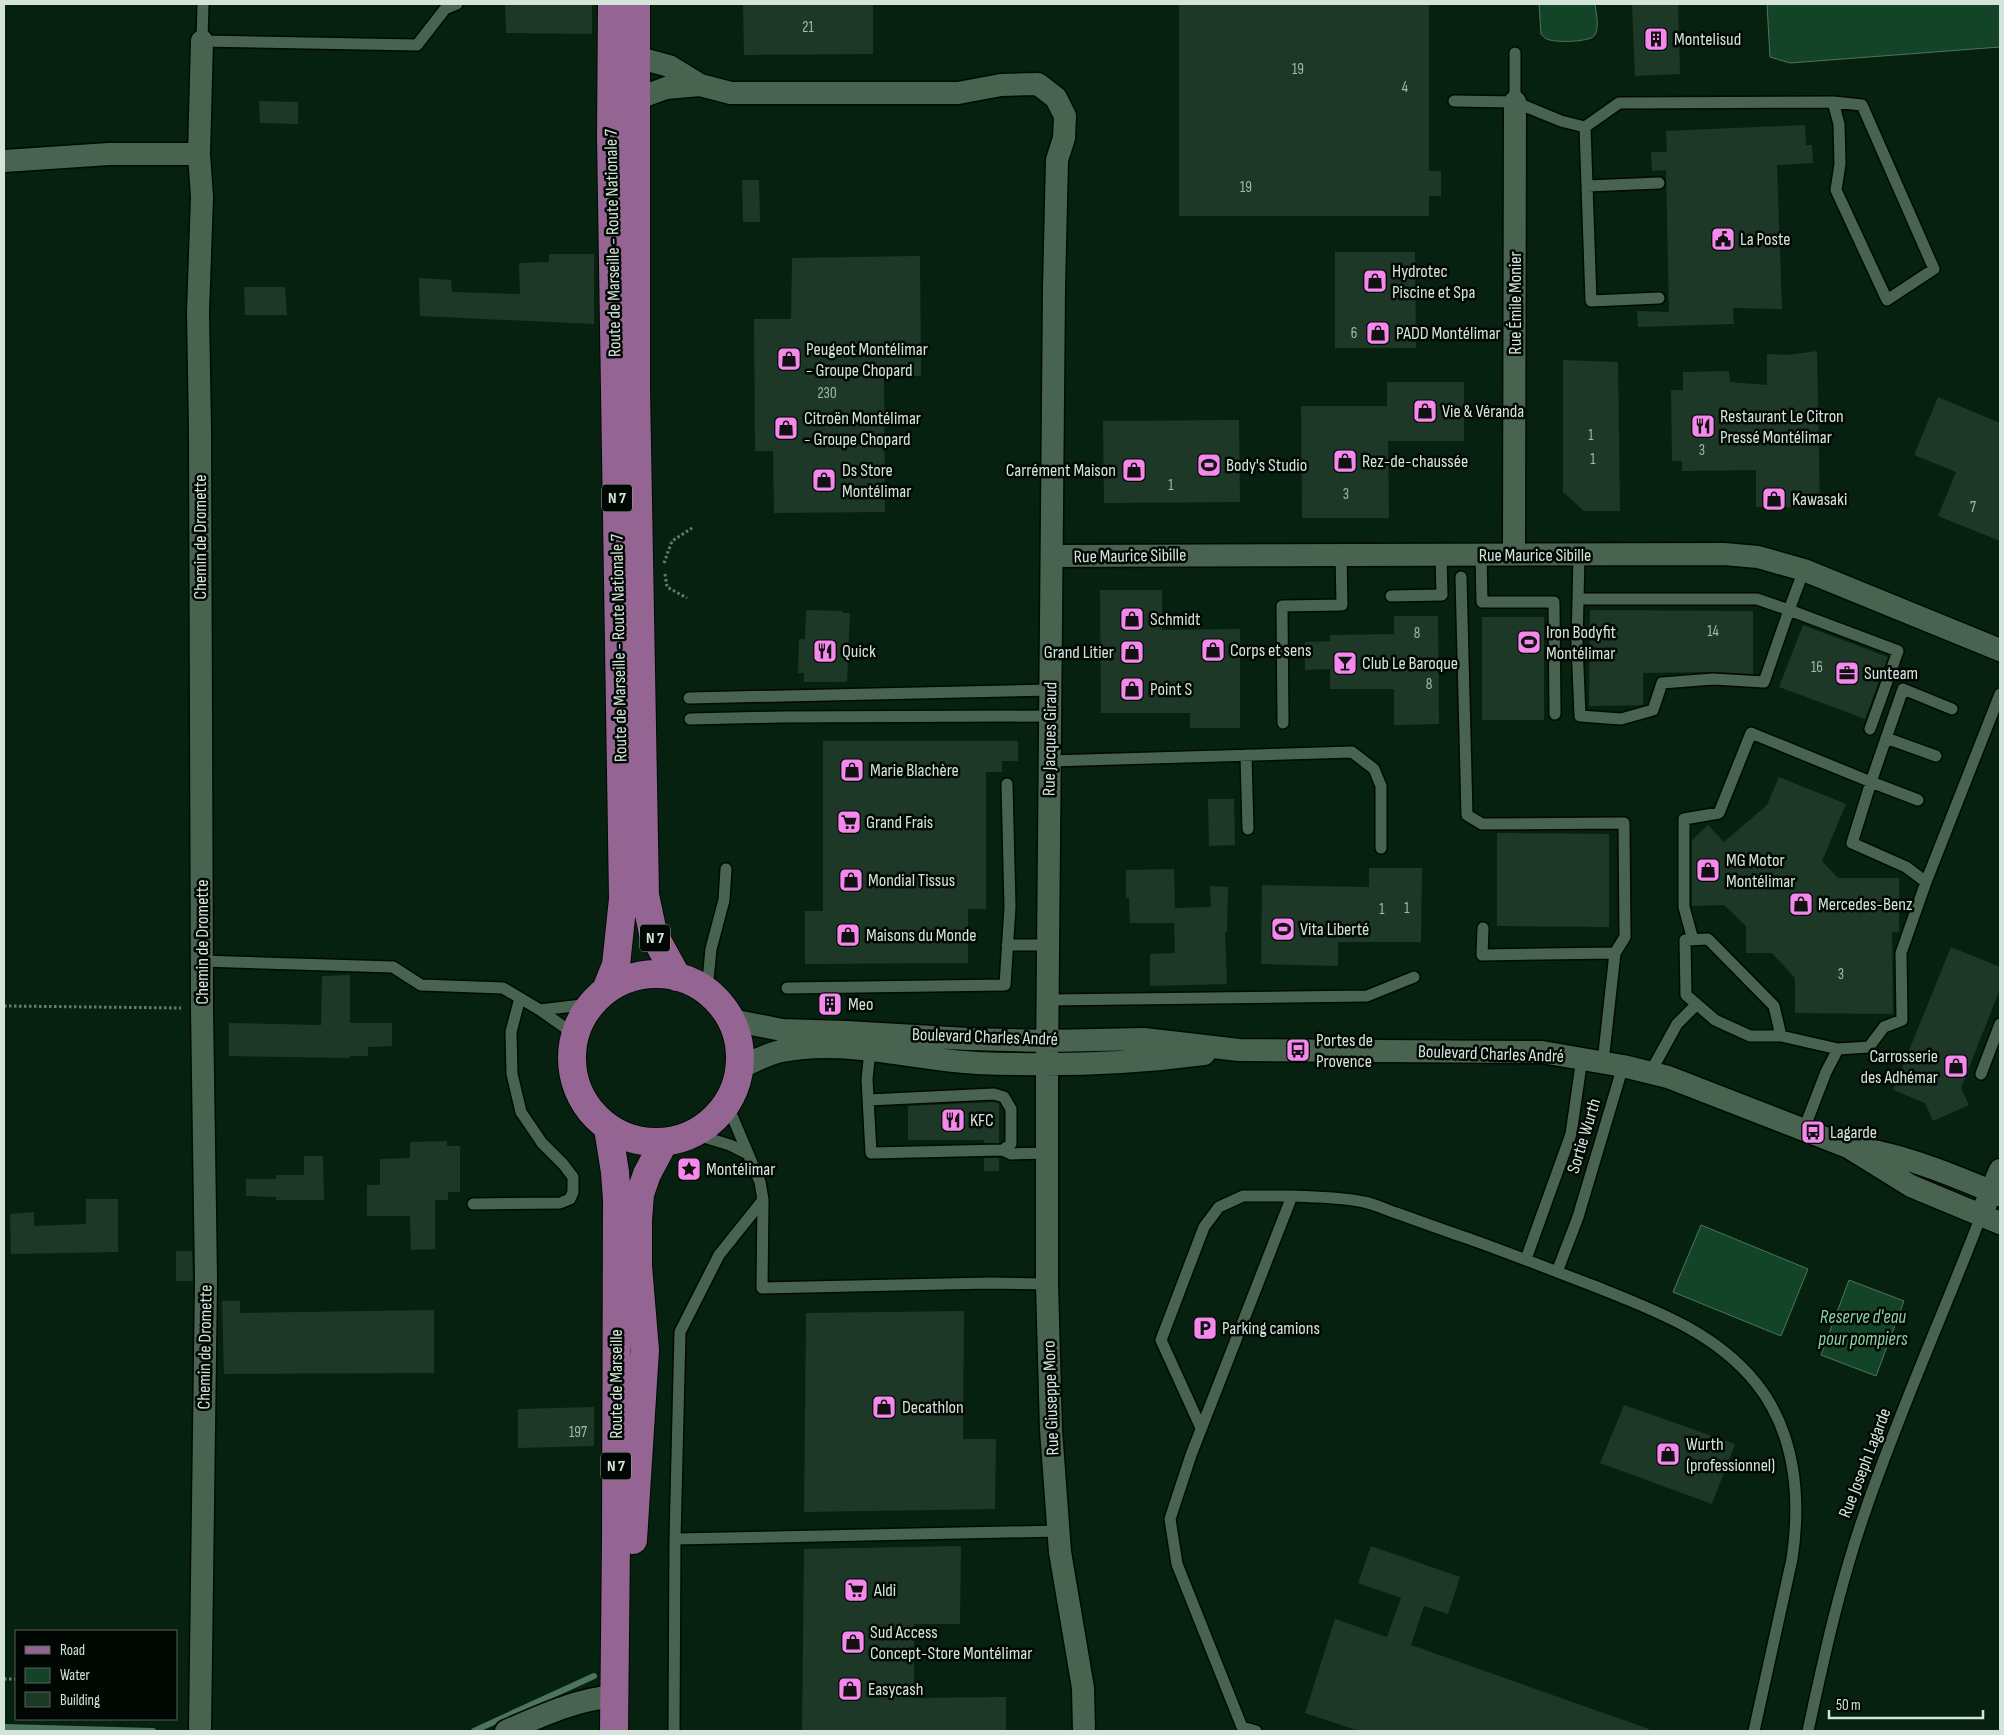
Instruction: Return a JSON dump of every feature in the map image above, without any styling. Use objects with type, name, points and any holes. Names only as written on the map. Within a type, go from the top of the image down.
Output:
[{"type":"main road","name":"Route de Marseille - Route Nationale 7","points":[[598,997],[616,965],[623,899],[611,136],[612,4]]},
{"type":"main road","name":"Route de Marseille - Route Nationale 7","points":[[636,4],[636,389],[645,896],[653,934],[677,976]]},
{"type":"main road","points":[[652,974],[677,976],[693,982],[707,991],[725,1009],[731,1020],[737,1035],[740,1051],[740,1068],[735,1086],[727,1104],[706,1126],[694,1134],[664,1142],[644,1142],[625,1138],[594,1117],[583,1103],[571,1070],[574,1034],[581,1019],[598,997],[628,978],[652,974]]},
{"type":"main road","name":"Route de Marseille","points":[[608,1128],[617,1200],[614,1731]]},
{"type":"main road","name":"Route de Marseille","points":[[631,1731],[634,1532],[645,1350],[638,1266],[638,1220],[640,1194],[647,1174],[664,1142]]},
{"type":"street","name":"Chemin de Dromette","points":[[200,1731],[206,1279],[202,1008],[198,312],[202,197],[199,154],[202,41]]},
{"type":"street","points":[[636,57],[669,66],[700,85]]},
{"type":"street","name":"Rue Jacques Giraud","points":[[700,85],[731,93],[958,93],[1001,85],[1038,84],[1056,98],[1065,116],[1064,138],[1057,160],[1054,288],[1047,1052]]},
{"type":"street","points":[[636,99],[666,88],[700,85]]},
{"type":"street","name":"Rue Émile Monier","points":[[1514,554],[1515,102]]},
{"type":"street","points":[[4,161],[109,154],[199,154]]},
{"type":"street","name":"Rue Maurice Sibille","points":[[1052,556],[1724,554],[1758,557],[1804,570],[2000,650]]},
{"type":"street","name":"Boulevard Charles André","points":[[731,1020],[782,1030],[968,1039],[1047,1052],[1149,1061],[1239,1050]]},
{"type":"street","name":"Boulevard Charles André","points":[[740,1068],[779,1051],[804,1047],[870,1051],[978,1063],[1144,1039],[1239,1050],[1542,1052],[1603,1062],[1668,1077],[1848,1147],[1911,1186],[1928,1182],[1993,1206]]},
{"type":"street","name":"Rue Giuseppe Moro","points":[[1047,1052],[1046,1153],[1051,1430],[1060,1552],[1083,1688],[1084,1731]]},
{"type":"street","name":"Boulevard Charles André","points":[[1848,1147],[1877,1152],[1922,1165],[1993,1206]]},
{"type":"street","points":[[1993,1206],[2000,1170]]},
{"type":"street","points":[[506,1731],[558,1708],[587,1699],[614,1696]]},
{"type":"lane","points":[[203,4],[202,41],[417,45],[445,9],[457,4]]},
{"type":"lane","name":"Rue Émile Monier","points":[[1515,52],[1515,102]]},
{"type":"lane","points":[[1454,101],[1515,102],[1561,121],[1584,128]]},
{"type":"lane","points":[[1584,128],[1619,103],[1833,102],[1862,105],[1934,270],[1887,300],[1836,190],[1840,164],[1838,124],[1833,102]]},
{"type":"lane","points":[[1584,128],[1591,301],[1659,298]]},
{"type":"lane","points":[[1587,186],[1659,183]]},
{"type":"lane","points":[[1390,596],[1442,595],[1441,555]]},
{"type":"lane","points":[[1481,555],[1482,602],[1554,602],[1555,714]]},
{"type":"lane","points":[[1579,555],[1577,644],[1580,716],[1621,719],[1653,710],[1662,683],[1713,679],[1764,682],[1804,570]]},
{"type":"lane","points":[[1283,723],[1282,606],[1342,605],[1341,556]]},
{"type":"lane","points":[[1461,577],[1467,815],[1482,824],[1624,823],[1625,937],[1614,953],[1603,1062],[1570,1134],[1526,1259]]},
{"type":"lane","points":[[1578,599],[1757,599],[1898,651],[1870,729]]},
{"type":"lane","points":[[690,698],[1050,690]]},
{"type":"lane","points":[[1926,882],[1906,867],[1852,843],[1870,782],[1903,690],[1952,709]]},
{"type":"lane","points":[[1781,1036],[1774,1006],[1708,939],[1685,940],[1686,995],[1714,1020],[1750,1036],[1781,1036],[1838,1049],[1869,1047],[1884,1027],[1902,1020],[1901,952],[1926,882],[2000,694]]},
{"type":"lane","points":[[690,719],[1050,716]]},
{"type":"lane","points":[[1693,940],[1684,907],[1684,819],[1719,813],[1751,733],[1918,800]]},
{"type":"lane","points":[[1886,738],[1936,756]]},
{"type":"lane","points":[[1050,761],[1352,752],[1374,769],[1381,786],[1381,848]]},
{"type":"lane","points":[[1246,755],[1248,829]]},
{"type":"lane","points":[[787,988],[1005,985],[1010,907],[1007,784]]},
{"type":"lane","points":[[707,991],[711,949],[724,900],[726,869]]},
{"type":"lane","points":[[1483,928],[1482,955],[1614,953]]},
{"type":"lane","points":[[1007,946],[1048,945]]},
{"type":"lane","points":[[202,960],[393,967],[421,985],[503,988],[540,1010],[574,1034]]},
{"type":"lane","points":[[1048,1000],[1367,996],[1414,977]]},
{"type":"lane","points":[[540,1010],[598,997]]},
{"type":"lane","points":[[473,1204],[560,1203],[570,1199],[573,1192],[573,1177],[542,1143],[521,1112],[512,1074],[511,1032],[520,998]]},
{"type":"lane","points":[[1650,1073],[1677,1024],[1696,1005]]},
{"type":"lane","points":[[1981,1074],[2000,1024]]},
{"type":"lane","points":[[1804,1129],[1826,1072],[1838,1049]]},
{"type":"lane","points":[[870,1051],[868,1100],[871,1153],[1003,1150],[1011,1154],[1046,1153]]},
{"type":"lane","name":"Sortie Wurth","points":[[1557,1272],[1578,1217],[1603,1062]]},
{"type":"lane","points":[[868,1100],[994,1094],[1004,1097],[1011,1109],[1011,1144],[1003,1150]]},
{"type":"lane","points":[[727,1104],[760,1182],[763,1200],[762,1288],[990,1283],[1048,1284]]},
{"type":"lane","points":[[694,1134],[730,1145],[748,1154]]},
{"type":"lane","points":[[1201,1428],[1161,1340],[1204,1227],[1218,1207],[1243,1196],[1292,1196],[1363,1201],[1526,1259],[1686,1325],[1731,1356],[1757,1384],[1772,1406],[1784,1432],[1791,1460],[1796,1493],[1796,1532],[1792,1559],[1754,1731]]},
{"type":"lane","points":[[1256,1731],[1242,1727],[1177,1564],[1170,1519],[1201,1428],[1292,1196]]},
{"type":"lane","points":[[674,1731],[675,1539],[680,1332],[719,1255],[763,1200]]},
{"type":"lane","name":"Rue Joseph Lagarde","points":[[1808,1731],[1833,1618],[1865,1511],[1993,1206]]},
{"type":"lane","points":[[675,1539],[1058,1532]]},
{"type":"path","points":[[687,598],[667,588],[664,563],[672,541],[692,528]]},
{"type":"path","points":[[4,1006],[202,1008]]},
{"type":"water","points":[[1539,4],[1595,4],[1596,33],[1591,38],[1579,41],[1557,41],[1546,38],[1541,34]]},
{"type":"water","points":[[1767,4],[2000,4],[2000,47],[1790,63],[1770,57]]},
{"type":"water","points":[[1701,1225],[1808,1269],[1781,1336],[1673,1292]]},
{"type":"water","name":"Reserve d'eau pour pompiers","points":[[1849,1280],[1904,1301],[1876,1376],[1821,1355]]},
{"type":"building","points":[[505,4],[592,4],[592,34],[506,33]]},
{"type":"building","points":[[743,4],[873,4],[873,54],[744,55]]},
{"type":"building","points":[[1179,4],[1429,4],[1429,171],[1441,171],[1441,196],[1429,196],[1429,216],[1179,216]]},
{"type":"building","name":"Montelisud","points":[[1632,4],[1678,4],[1680,74],[1635,76]]},
{"type":"building","points":[[259,101],[298,102],[298,124],[260,123]]},
{"type":"building","name":"La Poste","points":[[1805,125],[1806,145],[1812,145],[1813,163],[1777,165],[1782,309],[1733,308],[1734,324],[1638,327],[1637,311],[1669,312],[1666,170],[1652,171],[1651,152],[1667,152],[1666,131]]},
{"type":"building","points":[[742,180],[759,180],[760,222],[743,222]]},
{"type":"building","points":[[1335,252],[1415,252],[1416,348],[1335,348]]},
{"type":"building","points":[[549,254],[594,254],[594,324],[420,316],[419,278],[451,280],[452,292],[520,294],[519,263],[549,262]]},
{"type":"building","points":[[920,256],[921,376],[884,376],[885,512],[774,513],[773,451],[755,451],[754,319],[791,319],[792,258]]},
{"type":"building","points":[[244,287],[285,287],[287,315],[245,315]]},
{"type":"building","points":[[1817,351],[1820,507],[1756,507],[1756,470],[1682,471],[1682,461],[1672,461],[1671,390],[1683,390],[1683,372],[1729,371],[1730,382],[1767,385],[1767,354],[1787,355]]},
{"type":"building","points":[[1563,360],[1618,362],[1620,511],[1584,511],[1563,492]]},
{"type":"building","points":[[1387,382],[1464,382],[1464,441],[1388,441],[1389,518],[1302,518],[1301,406],[1387,406]]},
{"type":"building","points":[[1938,397],[2000,423],[2000,541],[1938,516],[1956,472],[1914,455]]},
{"type":"building","points":[[1239,420],[1240,502],[1104,503],[1103,421]]},
{"type":"building","points":[[1100,590],[1162,590],[1162,630],[1240,629],[1240,728],[1190,728],[1190,713],[1101,713]]},
{"type":"building","points":[[806,610],[843,611],[842,613],[850,613],[847,682],[804,682],[804,673],[798,673],[799,639],[805,639]]},
{"type":"building","points":[[1590,610],[1753,611],[1753,674],[1713,672],[1643,673],[1643,705],[1589,706]]},
{"type":"building","points":[[1394,616],[1438,616],[1439,724],[1394,725],[1394,689],[1330,689],[1330,669],[1305,670],[1305,642],[1330,641],[1330,635],[1394,634]]},
{"type":"building","points":[[1482,617],[1544,617],[1544,720],[1482,720]]},
{"type":"building","points":[[1803,625],[1888,657],[1865,719],[1779,687]]},
{"type":"building","points":[[823,741],[1018,741],[1018,761],[1002,761],[1002,772],[986,772],[986,909],[968,909],[968,963],[805,964],[805,911],[823,911]]},
{"type":"building","points":[[1779,777],[1846,804],[1822,861],[1838,878],[1899,878],[1899,932],[1892,932],[1893,1014],[1795,1013],[1795,978],[1772,953],[1746,953],[1746,926],[1724,905],[1692,906],[1692,840],[1708,825],[1724,842],[1767,805]]},
{"type":"building","points":[[1208,799],[1234,799],[1235,845],[1209,846]]},
{"type":"building","points":[[1497,833],[1609,834],[1609,927],[1497,926]]},
{"type":"building","points":[[1369,868],[1422,868],[1421,942],[1338,942],[1338,966],[1261,964],[1262,885],[1369,887]]},
{"type":"building","points":[[1174,869],[1175,908],[1211,907],[1210,886],[1228,887],[1227,932],[1225,932],[1227,984],[1150,986],[1150,954],[1175,953],[1174,923],[1130,923],[1129,898],[1126,898],[1126,870]]},
{"type":"building","points":[[1951,947],[2000,967],[2000,989],[1961,1088],[1969,1105],[1933,1121],[1925,1103],[1893,1090]]},
{"type":"building","points":[[350,975],[350,1023],[392,1023],[392,1046],[368,1047],[368,1056],[350,1056],[350,1058],[229,1056],[229,1023],[321,1025],[322,976]]},
{"type":"building","points":[[999,1103],[999,1143],[984,1143],[984,1140],[908,1140],[908,1106]]},
{"type":"building","points":[[447,1141],[447,1146],[460,1146],[460,1192],[448,1192],[448,1200],[435,1200],[435,1249],[411,1250],[410,1216],[367,1216],[367,1185],[380,1185],[380,1159],[410,1158],[410,1142]]},
{"type":"building","points":[[304,1156],[323,1156],[324,1200],[276,1200],[276,1197],[246,1196],[246,1179],[276,1179],[276,1175],[304,1175]]},
{"type":"building","points":[[984,1158],[999,1158],[999,1171],[984,1171]]},
{"type":"building","points":[[86,1199],[118,1199],[118,1252],[11,1254],[10,1214],[34,1212],[34,1226],[86,1224]]},
{"type":"building","points":[[176,1251],[192,1251],[193,1281],[176,1281]]},
{"type":"building","points":[[222,1301],[240,1301],[240,1313],[434,1310],[434,1373],[224,1374]]},
{"type":"building","points":[[964,1311],[963,1439],[996,1439],[995,1509],[804,1512],[806,1313]]},
{"type":"building","name":"Wurth (professionnel)","points":[[1624,1405],[1735,1444],[1712,1504],[1600,1463]]},
{"type":"building","points":[[594,1407],[594,1446],[518,1448],[518,1409]]},
{"type":"building","points":[[961,1546],[960,1624],[914,1624],[914,1698],[1006,1697],[1006,1731],[802,1731],[804,1549]]},
{"type":"building","points":[[1371,1546],[1460,1577],[1448,1614],[1424,1606],[1411,1645],[1649,1729],[1649,1731],[1359,1731],[1305,1713],[1335,1619],[1387,1637],[1401,1598],[1358,1583]]},
{"type":"waterway","points":[[474,1731],[594,1676]]},
{"type":"waterway","points":[[4,1727],[153,1731]]},
{"type":"place","name":"Montelisud","points":[[1656,39]]},
{"type":"place","name":"La Poste","points":[[1723,239]]},
{"type":"place","name":"Hydrotec Piscine et Spa","points":[[1375,281]]},
{"type":"place","name":"PADD Montélimar","points":[[1378,333]]},
{"type":"place","name":"Peugeot Montélimar - Groupe Chopard","points":[[789,359]]},
{"type":"place","name":"Vie & Véranda","points":[[1425,411]]},
{"type":"place","name":"Restaurant Le Citron Pressé Montélimar","points":[[1703,426]]},
{"type":"place","name":"Citroën Montélimar - Groupe Chopard","points":[[786,428]]},
{"type":"place","name":"Rez-de-chaussée","points":[[1345,461]]},
{"type":"place","name":"Body's Studio","points":[[1209,465]]},
{"type":"place","name":"Carrément Maison","points":[[1134,470]]},
{"type":"place","name":"Ds Store Montélimar","points":[[824,480]]},
{"type":"place","name":"Kawasaki","points":[[1774,499]]},
{"type":"place","name":"Schmidt","points":[[1132,619]]},
{"type":"place","name":"Iron Bodyfit Montélimar","points":[[1529,642]]},
{"type":"place","name":"Corps et sens","points":[[1213,650]]},
{"type":"place","name":"Quick","points":[[825,651]]},
{"type":"place","name":"Grand Litier","points":[[1132,652]]},
{"type":"place","name":"Club Le Baroque","points":[[1345,663]]},
{"type":"place","name":"Sunteam","points":[[1847,673]]},
{"type":"place","name":"Point S","points":[[1132,689]]},
{"type":"place","name":"Marie Blachère","points":[[852,770]]},
{"type":"place","name":"Grand Frais","points":[[849,822]]},
{"type":"place","name":"MG Motor Montélimar","points":[[1708,870]]},
{"type":"place","name":"Mondial Tissus","points":[[851,880]]},
{"type":"place","name":"Mercedes-Benz","points":[[1801,904]]},
{"type":"place","name":"Vita Liberté","points":[[1283,929]]},
{"type":"place","name":"Maisons du Monde","points":[[848,935]]},
{"type":"place","name":"Meo","points":[[830,1004]]},
{"type":"place","name":"Portes de Provence","points":[[1298,1050]]},
{"type":"place","name":"Carrosserie des Adhémar","points":[[1956,1066]]},
{"type":"place","name":"KFC","points":[[953,1120]]},
{"type":"place","name":"Lagarde","points":[[1813,1132]]},
{"type":"place","name":"Montélimar","points":[[689,1169]]},
{"type":"place","name":"Parking camions","points":[[1205,1328]]},
{"type":"place","name":"Decathlon","points":[[884,1407]]},
{"type":"place","name":"Wurth (professionnel)","points":[[1668,1454]]},
{"type":"place","name":"Aldi","points":[[856,1590]]},
{"type":"place","name":"Sud Access Concept-Store Montélimar","points":[[853,1642]]},
{"type":"place","name":"Easycash","points":[[850,1689]]}]
